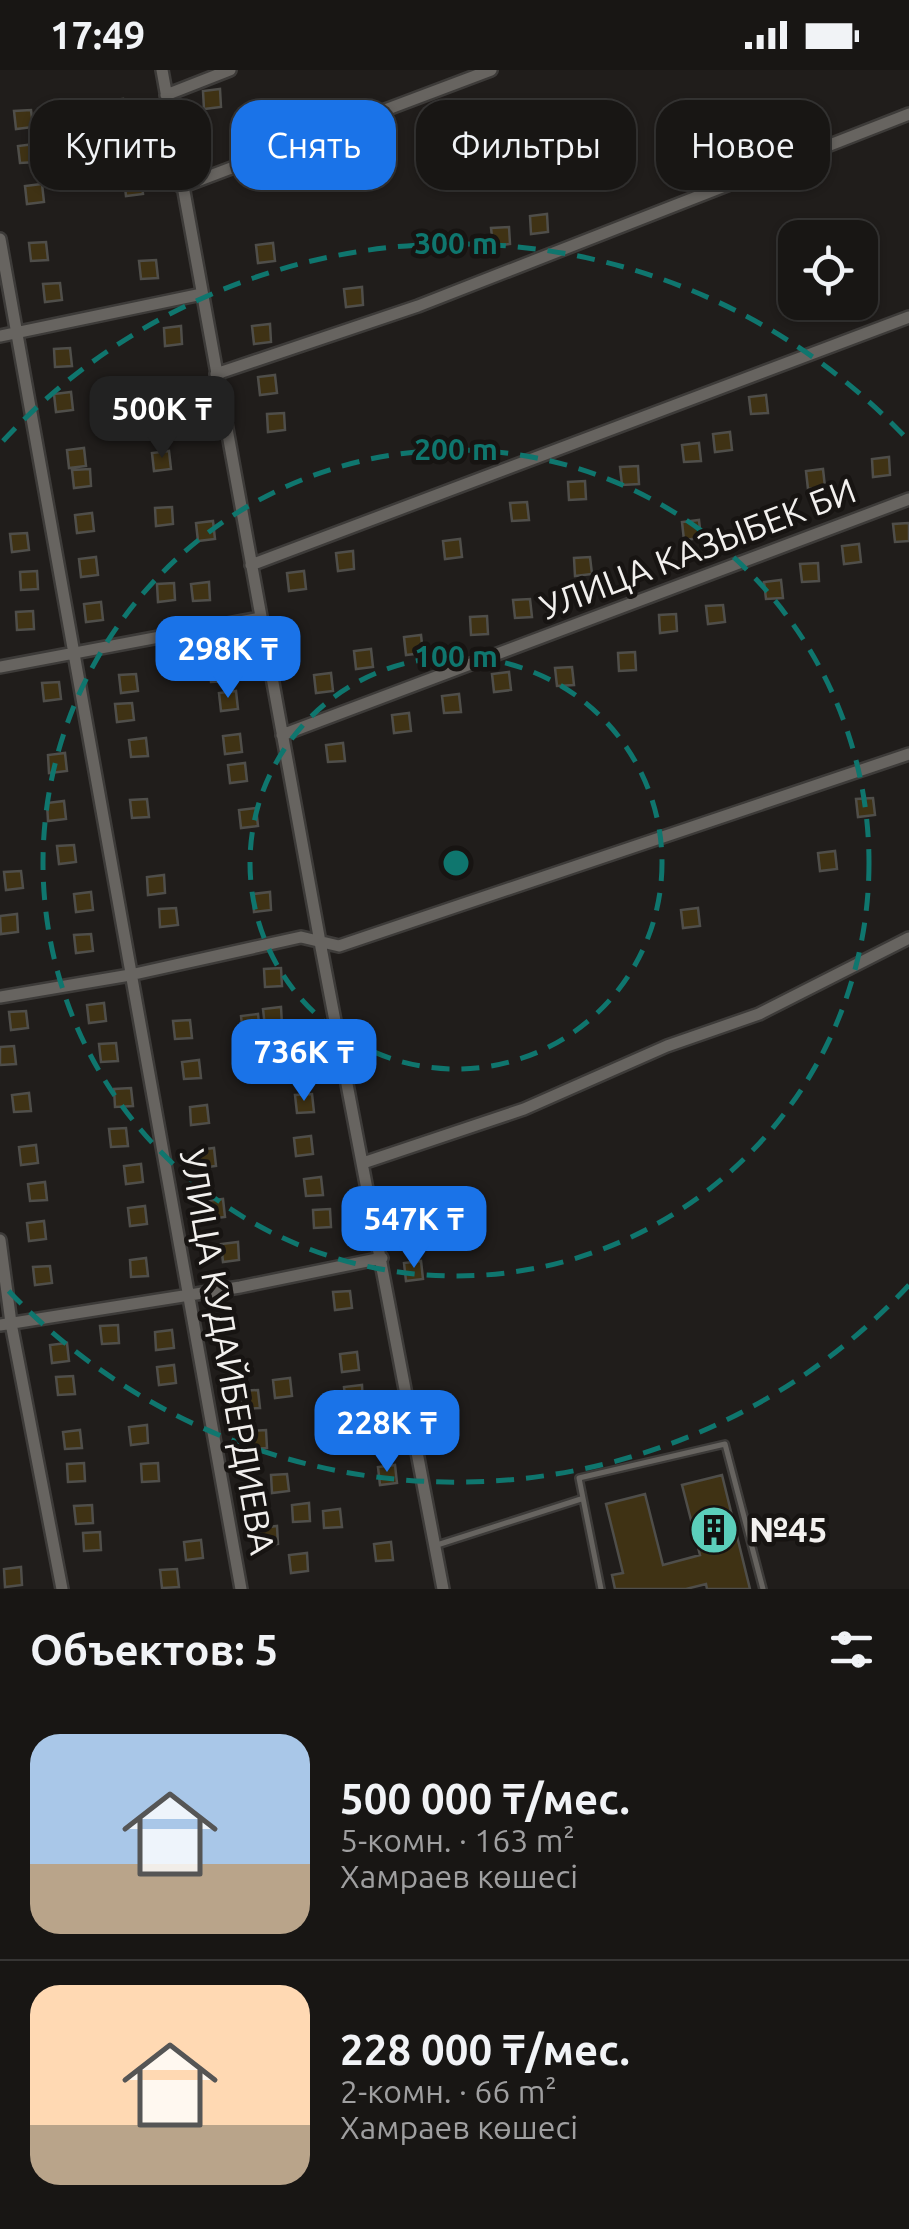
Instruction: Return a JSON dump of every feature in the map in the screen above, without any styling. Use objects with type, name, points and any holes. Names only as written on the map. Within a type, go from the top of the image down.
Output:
[{"type":"street","points":[[162,70],[167,100]]},
{"type":"street","points":[[166,95],[230,70]]},
{"type":"street","points":[[211,176],[491,70]]},
{"type":"street","points":[[216,374],[418,306],[909,114]]},
{"type":"street","points":[[182,190],[443,1589]]},
{"type":"street","name":"УЛИЦА КУДАЙБЕРДИЕВА","points":[[0,239],[242,1589]]},
{"type":"street","points":[[0,336],[202,294]]},
{"type":"street","points":[[251,565],[909,317]]},
{"type":"street","name":"УЛИЦА КАЗЫБЕК БИ","points":[[282,735],[909,500]]},
{"type":"street","points":[[0,667],[260,618]]},
{"type":"street","points":[[0,997],[130,975],[301,938],[339,946],[909,754]]},
{"type":"street","points":[[363,1163],[524,1109],[666,1046],[759,1014],[909,938]]},
{"type":"street","points":[[0,1240],[6,1324],[62,1589]]},
{"type":"street","points":[[6,1324],[240,1286],[382,1258]]},
{"type":"lane","points":[[601,1589],[579,1478],[725,1444],[763,1589]]},
{"type":"lane","points":[[435,1546],[582,1499]]},
{"type":"building","points":[[220,89],[221,107],[211,108],[211,100],[204,100],[203,91]]},
{"type":"building","points":[[30,110],[30,127],[16,129],[14,111]]},
{"type":"building","points":[[30,145],[30,162],[20,163],[18,146]]},
{"type":"building","points":[[25,186],[43,190],[44,202],[27,204]]},
{"type":"building","points":[[125,190],[143,190],[143,194],[126,196]]},
{"type":"building","points":[[547,214],[548,232],[531,234],[530,216]]},
{"type":"building","points":[[509,227],[510,244],[493,246],[491,228]]},
{"type":"building","points":[[46,242],[48,260],[31,261],[29,243]]},
{"type":"building","points":[[273,243],[275,261],[258,263],[256,245]]},
{"type":"building","points":[[156,260],[158,278],[141,279],[139,261]]},
{"type":"building","points":[[60,283],[62,300],[45,302],[43,284]]},
{"type":"building","points":[[362,287],[363,305],[346,307],[344,289]]},
{"type":"building","points":[[270,324],[271,342],[254,344],[252,326]]},
{"type":"building","points":[[181,326],[182,344],[165,346],[164,328]]},
{"type":"building","points":[[70,348],[72,366],[55,367],[54,349]]},
{"type":"building","points":[[275,375],[277,393],[260,395],[258,377]]},
{"type":"building","points":[[158,384],[159,402],[142,404],[141,386]]},
{"type":"building","points":[[71,392],[73,410],[56,412],[54,394]]},
{"type":"building","points":[[766,395],[768,413],[751,414],[749,397]]},
{"type":"building","points":[[174,410],[175,428],[158,429],[157,411]]},
{"type":"building","points":[[284,413],[285,430],[268,432],[267,414]]},
{"type":"building","points":[[730,432],[732,450],[715,452],[713,434]]},
{"type":"building","points":[[699,443],[701,461],[684,462],[682,445]]},
{"type":"building","points":[[84,448],[86,466],[69,468],[67,450]]},
{"type":"building","points":[[169,451],[171,469],[154,471],[152,453]]},
{"type":"building","points":[[889,457],[890,475],[873,477],[872,459]]},
{"type":"building","points":[[638,466],[639,484],[622,485],[620,467]]},
{"type":"building","points":[[90,469],[91,486],[74,488],[72,470]]},
{"type":"building","points":[[823,469],[825,487],[808,489],[806,471]]},
{"type":"building","points":[[585,481],[586,499],[569,500],[568,482]]},
{"type":"building","points":[[527,502],[529,520],[512,521],[510,503]]},
{"type":"building","points":[[172,507],[173,524],[156,526],[155,508]]},
{"type":"building","points":[[92,513],[94,531],[77,533],[75,515]]},
{"type":"building","points":[[699,520],[701,538],[684,540],[682,522]]},
{"type":"building","points":[[213,521],[215,539],[198,541],[196,523]]},
{"type":"building","points":[[909,523],[909,541],[895,542],[893,524]]},
{"type":"building","points":[[27,533],[29,550],[12,552],[10,534]]},
{"type":"building","points":[[460,539],[462,557],[445,559],[443,541]]},
{"type":"building","points":[[859,544],[861,562],[844,564],[842,546]]},
{"type":"building","points":[[353,551],[354,569],[338,571],[336,553]]},
{"type":"building","points":[[96,557],[98,575],[81,577],[79,559]]},
{"type":"building","points":[[590,557],[592,574],[575,576],[574,558]]},
{"type":"building","points":[[818,563],[819,581],[802,582],[800,564]]},
{"type":"building","points":[[37,571],[38,589],[21,590],[20,572]]},
{"type":"building","points":[[304,571],[306,589],[289,591],[287,573]]},
{"type":"building","points":[[781,580],[783,598],[766,599],[764,582]]},
{"type":"building","points":[[209,582],[210,600],[193,601],[191,584]]},
{"type":"building","points":[[174,583],[175,600],[158,602],[157,584]]},
{"type":"building","points":[[530,599],[532,617],[515,618],[513,600]]},
{"type":"building","points":[[101,602],[103,620],[86,622],[84,604]]},
{"type":"building","points":[[723,605],[725,622],[708,624],[706,606]]},
{"type":"building","points":[[33,611],[34,629],[17,630],[16,612]]},
{"type":"building","points":[[676,614],[677,631],[660,633],[659,615]]},
{"type":"building","points":[[487,616],[488,634],[471,635],[470,617]]},
{"type":"building","points":[[421,635],[423,653],[406,655],[404,637]]},
{"type":"building","points":[[196,648],[197,666],[180,667],[179,649]]},
{"type":"building","points":[[371,649],[373,667],[356,669],[354,651]]},
{"type":"building","points":[[635,652],[636,670],[619,671],[618,653]]},
{"type":"building","points":[[226,663],[228,681],[211,682],[209,665]]},
{"type":"building","points":[[572,667],[574,685],[557,686],[555,668]]},
{"type":"building","points":[[509,672],[511,690],[494,692],[492,674]]},
{"type":"building","points":[[331,673],[333,691],[316,693],[314,675]]},
{"type":"building","points":[[136,674],[138,691],[121,693],[119,675]]},
{"type":"building","points":[[59,682],[61,699],[44,701],[42,683]]},
{"type":"building","points":[[236,691],[238,709],[221,711],[219,693]]},
{"type":"building","points":[[459,694],[461,712],[444,713],[442,696]]},
{"type":"building","points":[[132,703],[134,720],[117,722],[115,704]]},
{"type":"building","points":[[409,713],[411,731],[394,733],[392,715]]},
{"type":"building","points":[[240,734],[242,752],[225,754],[223,736]]},
{"type":"building","points":[[146,738],[148,756],[131,757],[129,740]]},
{"type":"building","points":[[343,743],[345,761],[328,762],[326,745]]},
{"type":"building","points":[[65,753],[67,771],[49,773],[48,755]]},
{"type":"building","points":[[245,763],[247,781],[230,783],[228,765]]},
{"type":"building","points":[[873,798],[875,815],[858,817],[856,799]]},
{"type":"building","points":[[147,799],[149,817],[132,818],[130,800]]},
{"type":"building","points":[[64,801],[66,819],[48,821],[47,803]]},
{"type":"building","points":[[256,808],[258,826],[241,828],[239,810]]},
{"type":"building","points":[[74,845],[76,862],[59,864],[57,846]]},
{"type":"building","points":[[835,851],[837,869],[820,871],[818,853]]},
{"type":"building","points":[[21,871],[23,888],[6,890],[4,872]]},
{"type":"building","points":[[164,875],[165,893],[148,895],[147,877]]},
{"type":"building","points":[[91,892],[93,910],[76,912],[74,894]]},
{"type":"building","points":[[270,892],[271,910],[254,912],[253,894]]},
{"type":"building","points":[[176,908],[178,925],[160,927],[159,909]]},
{"type":"building","points":[[698,908],[700,926],[683,928],[681,910]]},
{"type":"building","points":[[17,914],[18,932],[1,934],[0,916]]},
{"type":"building","points":[[91,934],[93,951],[76,953],[74,935]]},
{"type":"building","points":[[281,968],[282,986],[265,987],[264,969]]},
{"type":"building","points":[[104,1003],[106,1021],[89,1023],[87,1005]]},
{"type":"building","points":[[281,1007],[282,1025],[265,1027],[263,1009]]},
{"type":"building","points":[[26,1011],[28,1028],[11,1030],[9,1012]]},
{"type":"building","points":[[258,1014],[260,1032],[243,1034],[241,1016]]},
{"type":"building","points":[[190,1020],[192,1038],[175,1039],[173,1021]]},
{"type":"building","points":[[303,1040],[305,1058],[288,1060],[286,1042]]},
{"type":"building","points":[[116,1043],[118,1061],[101,1062],[99,1044]]},
{"type":"building","points":[[14,1046],[16,1064],[0,1065],[0,1047]]},
{"type":"building","points":[[199,1060],[201,1078],[184,1079],[182,1062]]},
{"type":"building","points":[[131,1088],[133,1106],[115,1107],[114,1089]]},
{"type":"building","points":[[29,1093],[31,1111],[14,1112],[12,1095]]},
{"type":"building","points":[[312,1094],[314,1112],[297,1113],[295,1095]]},
{"type":"building","points":[[207,1105],[209,1123],[191,1125],[190,1107]]},
{"type":"building","points":[[126,1128],[128,1146],[111,1147],[109,1129]]},
{"type":"building","points":[[311,1136],[313,1154],[296,1156],[294,1138]]},
{"type":"building","points":[[36,1145],[38,1163],[21,1165],[19,1147]]},
{"type":"building","points":[[214,1148],[216,1166],[199,1168],[197,1150]]},
{"type":"building","points":[[141,1164],[143,1182],[126,1184],[124,1166]]},
{"type":"building","points":[[321,1177],[323,1195],[306,1196],[304,1179]]},
{"type":"building","points":[[45,1182],[47,1200],[30,1201],[28,1184]]},
{"type":"building","points":[[223,1199],[225,1217],[208,1219],[206,1201]]},
{"type":"building","points":[[145,1206],[147,1224],[130,1226],[128,1208]]},
{"type":"building","points":[[330,1209],[331,1227],[314,1228],[313,1210]]},
{"type":"building","points":[[44,1221],[46,1239],[29,1241],[27,1223]]},
{"type":"building","points":[[238,1242],[239,1260],[223,1262],[221,1244]]},
{"type":"building","points":[[146,1258],[148,1276],[131,1277],[130,1260]]},
{"type":"building","points":[[421,1261],[423,1279],[406,1281],[404,1263]]},
{"type":"building","points":[[50,1266],[52,1283],[35,1285],[33,1267]]},
{"type":"building","points":[[350,1291],[352,1308],[335,1310],[333,1292]]},
{"type":"building","points":[[118,1325],[119,1343],[102,1344],[100,1326]]},
{"type":"building","points":[[172,1330],[174,1348],[156,1350],[155,1332]]},
{"type":"building","points":[[67,1343],[69,1361],[52,1363],[50,1345]]},
{"type":"building","points":[[357,1352],[359,1370],[342,1372],[340,1354]]},
{"type":"building","points":[[174,1365],[176,1383],[159,1385],[157,1367]]},
{"type":"building","points":[[73,1376],[75,1394],[58,1395],[56,1377]]},
{"type":"building","points":[[290,1378],[292,1396],[275,1398],[273,1380]]},
{"type":"building","points":[[362,1385],[363,1403],[346,1405],[344,1387]]},
{"type":"building","points":[[258,1390],[260,1408],[243,1409],[241,1391]]},
{"type":"building","points":[[147,1425],[148,1443],[131,1445],[129,1427]]},
{"type":"building","points":[[80,1430],[82,1448],[65,1449],[63,1432]]},
{"type":"building","points":[[266,1430],[267,1448],[250,1449],[249,1431]]},
{"type":"building","points":[[84,1463],[85,1481],[68,1482],[67,1464]]},
{"type":"building","points":[[158,1463],[159,1481],[142,1482],[141,1464]]},
{"type":"building","points":[[395,1465],[397,1483],[380,1485],[378,1467]]},
{"type":"building","points":[[287,1474],[289,1491],[272,1493],[271,1475]]},
{"type":"building","name":"№45","points":[[722,1475],[750,1589],[707,1589],[706,1584],[686,1589],[615,1589],[612,1575],[623,1573],[606,1504],[645,1494],[663,1565],[700,1555],[682,1485]]},
{"type":"building","points":[[309,1503],[310,1521],[293,1522],[292,1505]]},
{"type":"building","points":[[92,1505],[93,1523],[76,1524],[74,1506]]},
{"type":"building","points":[[340,1509],[342,1527],[324,1528],[323,1511]]},
{"type":"building","points":[[277,1526],[278,1544],[261,1546],[260,1528]]},
{"type":"building","points":[[100,1532],[101,1550],[84,1551],[83,1533]]},
{"type":"building","points":[[201,1540],[203,1558],[186,1560],[184,1542]]},
{"type":"building","points":[[391,1542],[393,1560],[376,1561],[374,1544]]},
{"type":"building","points":[[307,1553],[308,1571],[291,1573],[289,1555]]},
{"type":"building","points":[[21,1567],[22,1585],[5,1587],[4,1569]]},
{"type":"building","points":[[177,1569],[179,1587],[162,1588],[160,1570]]},
{"type":"place","name":"№45","points":[[714,1530]]}]
